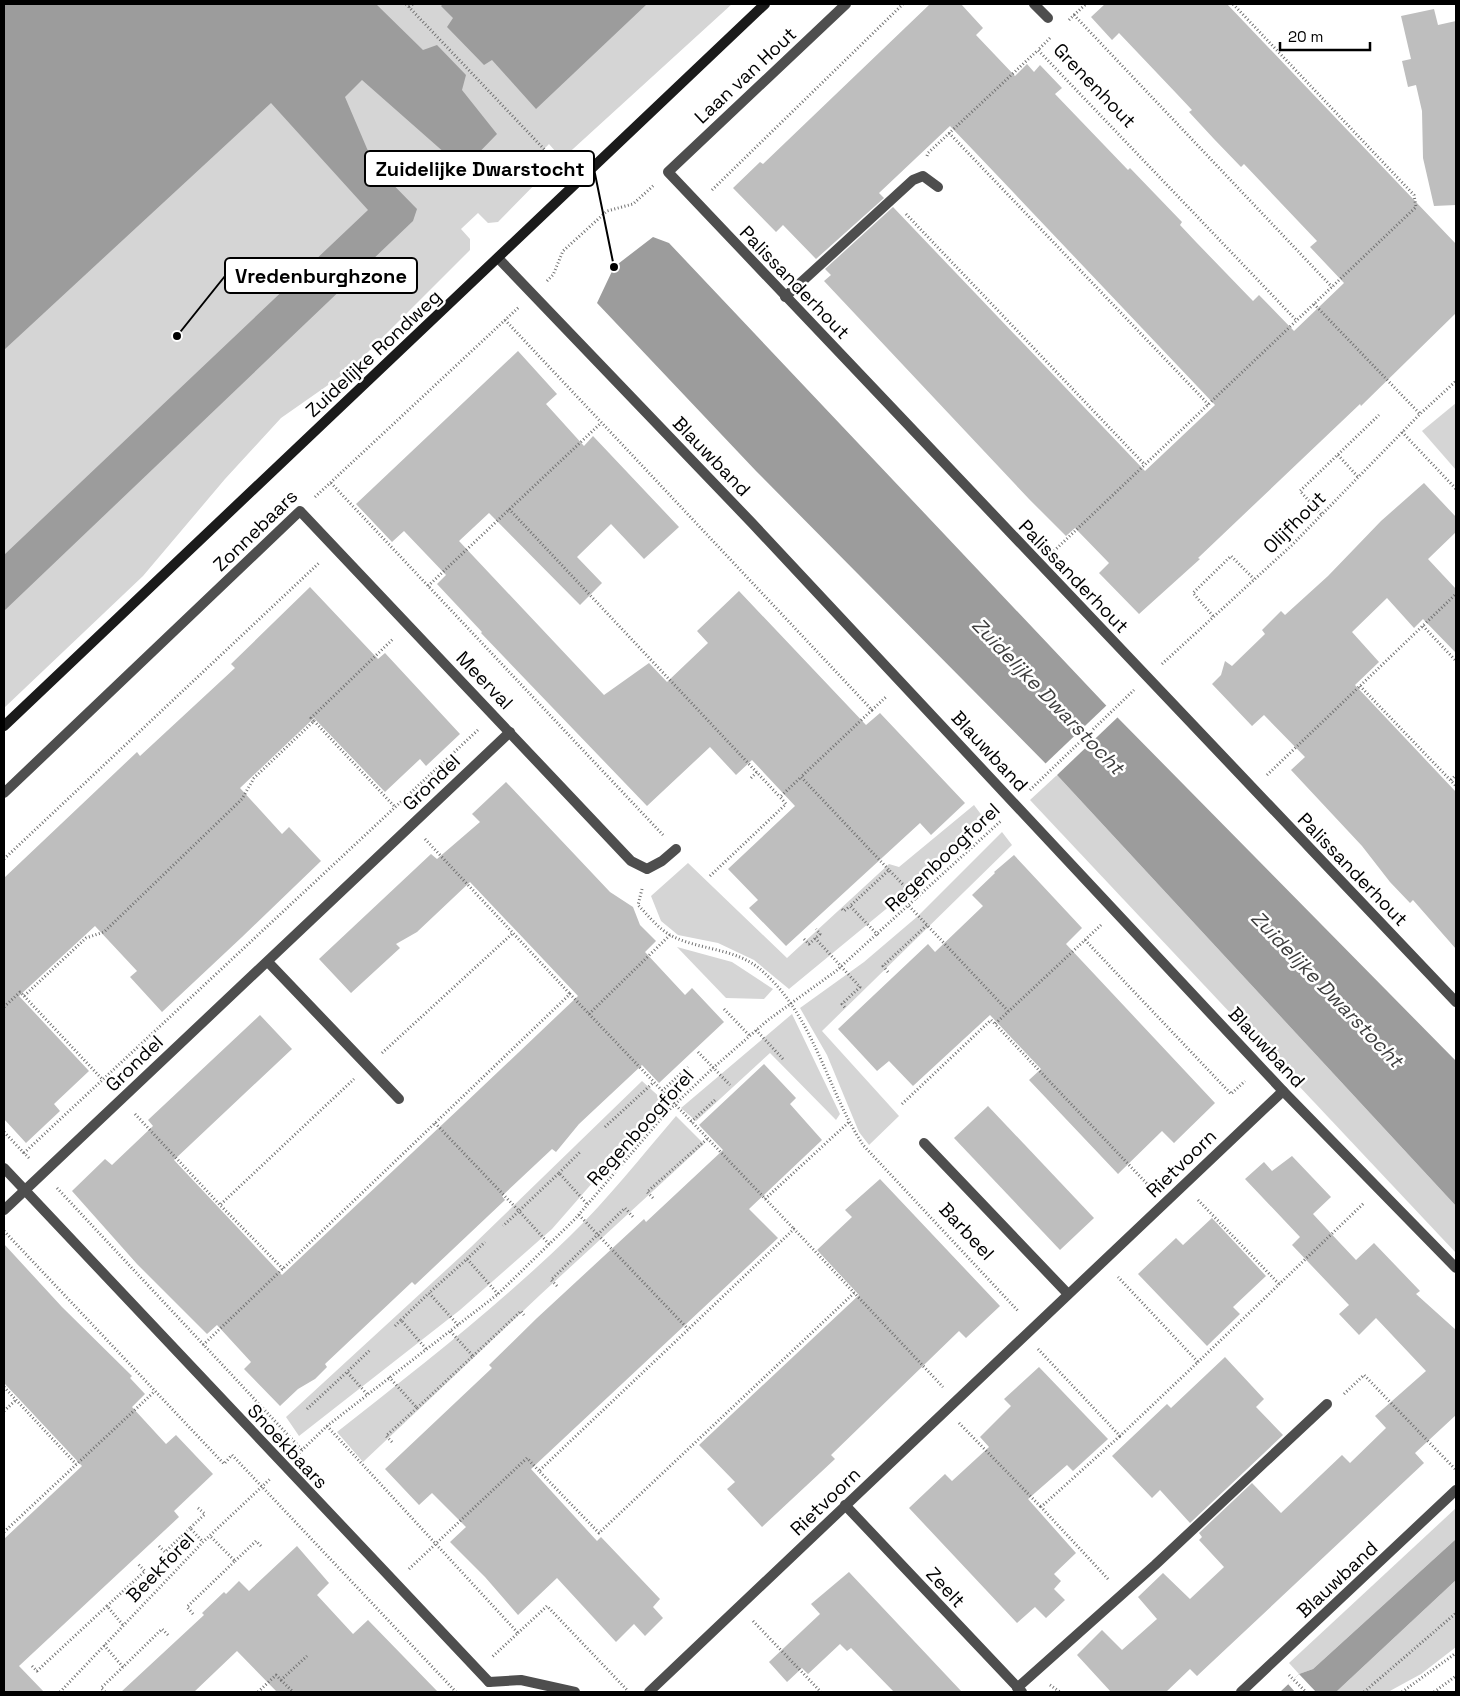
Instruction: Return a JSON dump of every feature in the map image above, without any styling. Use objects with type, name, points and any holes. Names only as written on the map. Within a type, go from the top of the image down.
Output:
[{"type":"main road","name":"Zuidelijke Rondweg","points":[[4,726],[765,4]]},
{"type":"street","name":"Laan van Hout","points":[[668,172],[846,4]]},
{"type":"street","name":"Grenenhout","points":[[1034,4],[1048,18]]},
{"type":"street","name":"Palissanderhout","points":[[668,172],[1456,1002]]},
{"type":"street","points":[[785,297],[913,180],[923,176],[938,187]]},
{"type":"street","name":"Blauwband","points":[[498,258],[902,682],[1283,1091],[1456,1268]]},
{"type":"street","name":"Meerval","points":[[300,511],[631,861],[647,869]]},
{"type":"street","name":"Zonnebaars","points":[[4,793],[300,511]]},
{"type":"street","name":"Grondel","points":[[4,1210],[510,732]]},
{"type":"street","points":[[647,869],[662,861],[676,849]]},
{"type":"street","points":[[268,962],[399,1099]]},
{"type":"street","name":"Rietvoorn","points":[[649,1692],[945,1409],[1026,1336],[1283,1091]]},
{"type":"street","name":"Barbeel","points":[[924,1143],[1068,1294]]},
{"type":"street","name":"Snoekbaars","points":[[4,1168],[284,1467],[489,1682]]},
{"type":"street","points":[[1019,1690],[1327,1404]]},
{"type":"street","name":"Blauwband","points":[[1241,1692],[1456,1490]]},
{"type":"street","name":"Zeelt","points":[[845,1505],[1019,1690]]},
{"type":"street","points":[[485,1692],[489,1682],[521,1680],[574,1692]]},
{"type":"path","points":[[406,4],[576,183]]},
{"type":"path","points":[[409,7],[413,4]]},
{"type":"path","points":[[697,204],[903,4]]},
{"type":"path","points":[[1074,15],[1086,4]]},
{"type":"path","points":[[1040,565],[1416,207],[1414,195],[1234,4]]},
{"type":"path","name":"Grenenhout","points":[[1064,25],[1074,15],[1332,287]]},
{"type":"path","name":"Grenenhout","points":[[1052,37],[1038,50],[1296,321]]},
{"type":"path","points":[[923,176],[928,153],[1038,50]]},
{"type":"path","points":[[949,133],[1209,405]]},
{"type":"path","name":"Zonnebaars","points":[[300,511],[553,275],[563,251],[607,212],[633,204],[668,172]]},
{"type":"path","points":[[891,199],[1145,466]]},
{"type":"path","points":[[1314,304],[1420,414]]},
{"type":"path","points":[[505,320],[872,710]]},
{"type":"path","name":"Olijfhout","points":[[1050,770],[1213,616],[1292,545],[1420,414],[1456,381]]},
{"type":"path","points":[[1322,514],[1300,491],[1379,415]]},
{"type":"path","points":[[428,586],[601,423]]},
{"type":"path","points":[[1402,432],[1456,489]]},
{"type":"path","points":[[1338,455],[1358,477]]},
{"type":"path","points":[[331,483],[676,849]]},
{"type":"path","points":[[509,509],[786,804],[710,876]]},
{"type":"path","points":[[4,860],[335,548]]},
{"type":"path","points":[[1213,616],[1194,593],[1232,556],[1254,578]]},
{"type":"path","points":[[1252,789],[1456,594]]},
{"type":"path","points":[[395,807],[311,718],[408,625]]},
{"type":"path","points":[[1423,626],[1456,661]]},
{"type":"path","points":[[780,797],[902,682]]},
{"type":"path","points":[[1360,686],[1456,786]]},
{"type":"path","points":[[24,1153],[494,715]]},
{"type":"path","points":[[24,996],[86,938],[104,932],[242,799],[254,778],[314,721]]},
{"type":"path","name":"Regenboogforel","points":[[284,1467],[327,1426],[498,1294],[579,1215],[675,1105],[713,1068],[756,1030],[841,966],[878,935],[1018,806],[1024,794],[1050,770]]},
{"type":"path","points":[[751,778],[757,772]]},
{"type":"path","points":[[1450,780],[1456,775]]},
{"type":"path","points":[[801,777],[917,899]]},
{"type":"path","points":[[412,825],[955,1400]]},
{"type":"path","points":[[647,869],[638,904],[660,927],[670,935],[724,951],[758,967],[791,1002]]},
{"type":"path","points":[[842,909],[844,911],[850,906],[888,870]]},
{"type":"path","points":[[850,906],[878,935]]},
{"type":"path","points":[[909,906],[1008,1011]]},
{"type":"path","points":[[995,1024],[1116,911]]},
{"type":"path","points":[[888,972],[883,966],[927,924]]},
{"type":"path","points":[[804,938],[809,944],[820,934],[816,929]]},
{"type":"path","points":[[220,1205],[513,933]]},
{"type":"path","points":[[589,1014],[670,935]]},
{"type":"path","points":[[815,938],[860,987],[842,1004],[846,1009]]},
{"type":"path","points":[[1085,940],[1231,1094],[1260,1066]]},
{"type":"path","points":[[4,1007],[20,992],[103,1080]]},
{"type":"path","points":[[203,1344],[570,994]]},
{"type":"path","name":"Barbeel","points":[[791,1002],[809,1032],[849,1122],[863,1145],[1034,1328]]},
{"type":"path","points":[[724,1009],[750,1035]]},
{"type":"path","points":[[902,1104],[991,1020],[1165,1202]]},
{"type":"path","points":[[756,1030],[783,1058]]},
{"type":"path","points":[[698,1052],[730,1085]]},
{"type":"path","points":[[662,1091],[688,1067]]},
{"type":"path","points":[[606,1127],[654,1082]]},
{"type":"path","points":[[122,1100],[220,1205],[283,1268]]},
{"type":"path","points":[[691,1122],[715,1100]]},
{"type":"path","points":[[765,1199],[849,1122]]},
{"type":"path","points":[[434,1123],[549,1244]]},
{"type":"path","points":[[4,1132],[302,1450]]},
{"type":"path","points":[[653,1198],[647,1192],[707,1139]]},
{"type":"path","points":[[503,1226],[580,1152]]},
{"type":"path","points":[[558,1173],[588,1205]]},
{"type":"path","points":[[1184,1184],[1279,1284]]},
{"type":"path","points":[[1041,1507],[1120,1436],[1378,1188]]},
{"type":"path","points":[[557,1286],[551,1280],[625,1208],[634,1218]]},
{"type":"path","points":[[579,1215],[688,1329]]},
{"type":"path","points":[[539,1471],[794,1229]]},
{"type":"path","points":[[4,1231],[224,1464],[232,1455],[456,1692]]},
{"type":"path","points":[[395,1326],[485,1242]]},
{"type":"path","points":[[466,1259],[498,1294]]},
{"type":"path","points":[[1103,1261],[1198,1362]]},
{"type":"path","points":[[394,1583],[527,1458],[599,1533],[854,1293]]},
{"type":"path","points":[[429,1294],[458,1325]]},
{"type":"path","points":[[392,1442],[386,1436],[521,1311],[524,1315]]},
{"type":"path","points":[[400,1320],[427,1350]]},
{"type":"path","points":[[450,1331],[473,1356]]},
{"type":"path","points":[[1026,1336],[1120,1436]]},
{"type":"path","points":[[307,1409],[371,1350]]},
{"type":"path","points":[[347,1372],[367,1394]]},
{"type":"path","points":[[1327,1404],[1338,1399],[1364,1374],[1456,1470]]},
{"type":"path","points":[[390,1377],[417,1408]]},
{"type":"path","points":[[4,1387],[76,1464]]},
{"type":"path","points":[[4,1532],[155,1391]]},
{"type":"path","points":[[4,1411],[16,1400]]},
{"type":"path","points":[[945,1409],[1041,1507],[1122,1594]]},
{"type":"path","points":[[327,1426],[518,1633]]},
{"type":"path","name":"Beekforel","points":[[60,1692],[203,1542],[284,1467]]},
{"type":"path","points":[[159,1546],[164,1552],[205,1514],[198,1508]]},
{"type":"path","points":[[190,1528],[203,1542]]},
{"type":"path","points":[[210,1536],[235,1561]]},
{"type":"path","points":[[193,1614],[187,1607],[256,1541],[261,1546]]},
{"type":"path","points":[[32,1666],[37,1671],[145,1571],[138,1564]]},
{"type":"path","points":[[107,1606],[123,1625]]},
{"type":"path","points":[[478,1670],[547,1606],[629,1692]]},
{"type":"path","points":[[739,1606],[821,1692]]},
{"type":"path","points":[[1364,1692],[1456,1613]]},
{"type":"path","points":[[105,1692],[101,1688],[162,1629],[168,1635]]},
{"type":"path","points":[[104,1646],[123,1667]]},
{"type":"path","points":[[1402,1692],[1456,1653]]},
{"type":"path","points":[[281,1680],[307,1656]]},
{"type":"path","points":[[258,1692],[276,1675],[293,1692]]},
{"type":"path","points":[[1434,1692],[1456,1676]]},
{"type":"path","points":[[1293,1679],[1306,1692]]},
{"type":"shaded area","points":[[4,4],[732,4],[562,159],[549,144],[538,155],[550,169],[498,222],[488,223],[478,213],[461,229],[470,239],[470,250],[351,369],[281,418],[225,479],[143,576],[4,708]]},
{"type":"shaded area","points":[[1456,403],[1456,470],[1422,431]]},
{"type":"shaded area","points":[[1057,775],[1456,1206],[1456,1253],[1030,800]]},
{"type":"shaded area","points":[[974,805],[983,817],[931,872],[789,989],[754,960],[718,943],[678,935],[661,921],[651,896],[688,863],[787,958],[889,864],[899,867]]},
{"type":"shaded area","points":[[1002,832],[1012,845],[822,1031],[899,1116],[869,1145],[859,1132],[827,1055],[800,1008],[864,962],[918,916]]},
{"type":"shaded area","points":[[677,947],[732,962],[773,989],[764,999],[726,998]]},
{"type":"shaded area","points":[[792,1014],[840,1114],[836,1120],[770,1053],[696,1121],[681,1108]]},
{"type":"shaded area","points":[[642,1081],[664,1101],[552,1229],[460,1310],[299,1436],[286,1417],[471,1247]]},
{"type":"shaded area","points":[[676,1116],[704,1144],[363,1462],[337,1432],[456,1337],[514,1288],[570,1236],[624,1178]]},
{"type":"shaded area","points":[[1456,1508],[1456,1539],[1313,1669],[1299,1674],[1289,1663]]},
{"type":"shaded area","points":[[1456,1580],[1456,1647],[1421,1674],[1388,1692],[1336,1692]]},
{"type":"water","points":[[4,4],[376,4],[423,50],[437,45],[466,75],[462,90],[497,134],[463,169],[362,80],[345,97],[374,165],[417,209],[413,221],[4,611],[4,555],[368,210],[271,103],[4,350]]},
{"type":"water","points":[[443,4],[647,4],[536,109],[492,60],[484,65],[447,27],[453,18],[441,6]]},
{"type":"water","points":[[653,237],[669,243],[1118,718],[1456,1061],[1456,1206],[1057,775],[756,471],[597,303],[614,267]]},
{"type":"water","points":[[1456,1539],[1456,1580],[1336,1692],[1280,1692],[1299,1674],[1313,1669]]},
{"type":"pier","points":[[1108,704],[1119,716],[1056,776],[1045,764]]},
{"type":"pier","points":[[1299,1674],[1316,1692],[1295,1692],[1288,1684]]},
{"type":"building","points":[[930,4],[961,4],[983,28],[976,35],[1015,76],[1027,64],[1034,72],[1040,65],[1062,88],[1055,94],[1128,170],[1130,168],[1182,222],[1180,225],[1196,242],[1253,301],[1259,295],[1294,331],[1344,283],[1310,247],[1317,241],[1244,164],[1241,167],[1214,139],[1189,112],[1192,110],[1119,33],[1112,40],[1091,17],[1105,4],[1227,4],[1456,244],[1456,313],[1361,406],[1360,404],[1198,558],[1200,559],[1139,614],[1099,573],[1109,563],[1075,528],[1066,536],[824,281],[831,275],[825,269],[893,207],[1145,471],[1215,405],[974,151],[950,126],[879,193],[884,198],[816,259],[783,225],[776,232],[733,188],[760,162],[763,164]]},
{"type":"building","points":[[1434,9],[1438,25],[1456,21],[1456,205],[1434,206],[1423,158],[1422,111],[1416,85],[1408,87],[1402,61],[1411,59],[1401,16]]},
{"type":"building","points":[[518,351],[557,394],[546,404],[584,446],[593,436],[679,527],[644,559],[611,524],[577,557],[602,583],[580,605],[489,513],[459,541],[604,695],[649,663],[667,682],[708,643],[697,631],[739,591],[866,725],[880,713],[965,803],[931,835],[920,823],[786,946],[749,908],[758,900],[728,869],[795,806],[752,760],[736,775],[710,747],[647,806],[481,633],[437,584],[446,575],[404,531],[392,542],[356,504]]},
{"type":"building","points":[[1424,483],[1456,517],[1456,532],[1428,559],[1456,589],[1456,653],[1423,619],[1414,628],[1387,598],[1352,632],[1379,662],[1355,685],[1456,792],[1456,949],[1413,900],[1410,903],[1390,882],[1362,846],[1291,770],[1305,757],[1264,715],[1252,726],[1212,684],[1221,675],[1225,661],[1232,666],[1265,634],[1262,630],[1281,611],[1285,615],[1328,576],[1381,521]]},
{"type":"building","points":[[310,587],[378,659],[385,653],[460,734],[426,766],[420,759],[385,792],[314,718],[240,788],[282,834],[289,827],[321,861],[242,937],[162,1012],[130,977],[137,971],[95,926],[19,996],[89,1071],[54,1104],[60,1111],[26,1143],[4,1119],[4,878],[137,752],[140,756],[235,668],[231,664]]},
{"type":"building","points":[[506,782],[610,892],[633,907],[640,925],[656,941],[645,952],[685,995],[692,988],[724,1022],[659,1083],[642,1065],[579,1124],[556,1152],[552,1149],[502,1196],[505,1200],[415,1285],[412,1282],[325,1364],[327,1367],[315,1379],[298,1389],[280,1406],[244,1369],[251,1362],[217,1325],[207,1334],[137,1264],[72,1191],[105,1159],[112,1165],[153,1126],[148,1120],[260,1015],[292,1049],[174,1160],[282,1275],[462,1106],[578,996],[470,882],[417,932],[396,944],[400,948],[351,993],[319,959],[431,854],[437,859],[480,822],[472,814]]},
{"type":"building","points":[[1014,855],[1082,928],[1066,944],[1215,1103],[1174,1143],[1162,1131],[1118,1174],[1029,1080],[1041,1069],[990,1015],[913,1086],[889,1061],[877,1071],[838,1029],[928,944],[935,952],[983,906],[972,895]]},
{"type":"building","points":[[764,1064],[796,1098],[790,1104],[822,1140],[749,1209],[778,1238],[531,1469],[597,1541],[601,1537],[660,1599],[653,1607],[663,1618],[645,1636],[634,1624],[616,1642],[557,1578],[518,1615],[485,1577],[450,1542],[466,1527],[432,1493],[419,1505],[385,1469],[492,1368],[489,1365],[537,1318],[644,1219],[646,1222],[723,1150],[699,1125]]},
{"type":"building","points":[[988,1106],[1094,1218],[1060,1250],[954,1138]]},
{"type":"building","points":[[1292,1156],[1331,1197],[1313,1214],[1339,1242],[1356,1260],[1374,1243],[1420,1291],[1416,1294],[1456,1330],[1456,1415],[1415,1453],[1424,1463],[1197,1676],[1190,1669],[1166,1692],[1111,1692],[1077,1655],[1102,1630],[1122,1650],[1157,1619],[1138,1597],[1163,1573],[1190,1599],[1224,1567],[1199,1540],[1202,1537],[1199,1533],[1252,1483],[1281,1513],[1342,1455],[1350,1463],[1386,1428],[1375,1416],[1426,1371],[1376,1318],[1359,1335],[1339,1314],[1349,1305],[1292,1245],[1300,1237],[1245,1179],[1264,1162],[1272,1171]]},
{"type":"building","points":[[880,1179],[1000,1306],[966,1338],[959,1331],[831,1455],[835,1459],[762,1527],[727,1489],[735,1482],[699,1445],[859,1295],[817,1250],[852,1217],[845,1210]]},
{"type":"building","points":[[1212,1218],[1266,1276],[1233,1307],[1240,1314],[1207,1346],[1138,1274],[1176,1238],[1183,1245]]},
{"type":"building","points":[[4,1244],[62,1307],[132,1376],[130,1378],[145,1394],[132,1407],[166,1444],[176,1435],[213,1474],[174,1511],[179,1517],[19,1666],[44,1692],[4,1692],[4,1539],[82,1466],[4,1383]]},
{"type":"building","points":[[1225,1357],[1264,1399],[1256,1407],[1283,1435],[1190,1523],[1160,1490],[1152,1498],[1112,1456],[1167,1404],[1171,1408]]},
{"type":"building","points":[[1039,1367],[1108,1439],[1073,1471],[1067,1465],[1028,1499],[1076,1553],[1054,1574],[1061,1581],[1054,1589],[1065,1600],[1046,1618],[1035,1607],[1017,1623],[909,1508],[945,1474],[952,1481],[989,1447],[980,1437],[1011,1406],[1004,1399]]},
{"type":"building","points":[[297,1546],[329,1583],[317,1595],[353,1634],[368,1620],[438,1692],[277,1692],[237,1651],[194,1692],[121,1692],[204,1615],[202,1613],[224,1592],[226,1594],[239,1581],[249,1591]]},
{"type":"building","points":[[849,1572],[962,1692],[894,1692],[851,1648],[847,1651],[840,1644],[808,1674],[802,1668],[787,1682],[769,1662],[820,1614],[811,1604]]},
{"type":"place","name":"Zuidelijke Dwarstocht","points":[[614,267]]},
{"type":"place","name":"Vredenburghzone","points":[[177,336]]}]
